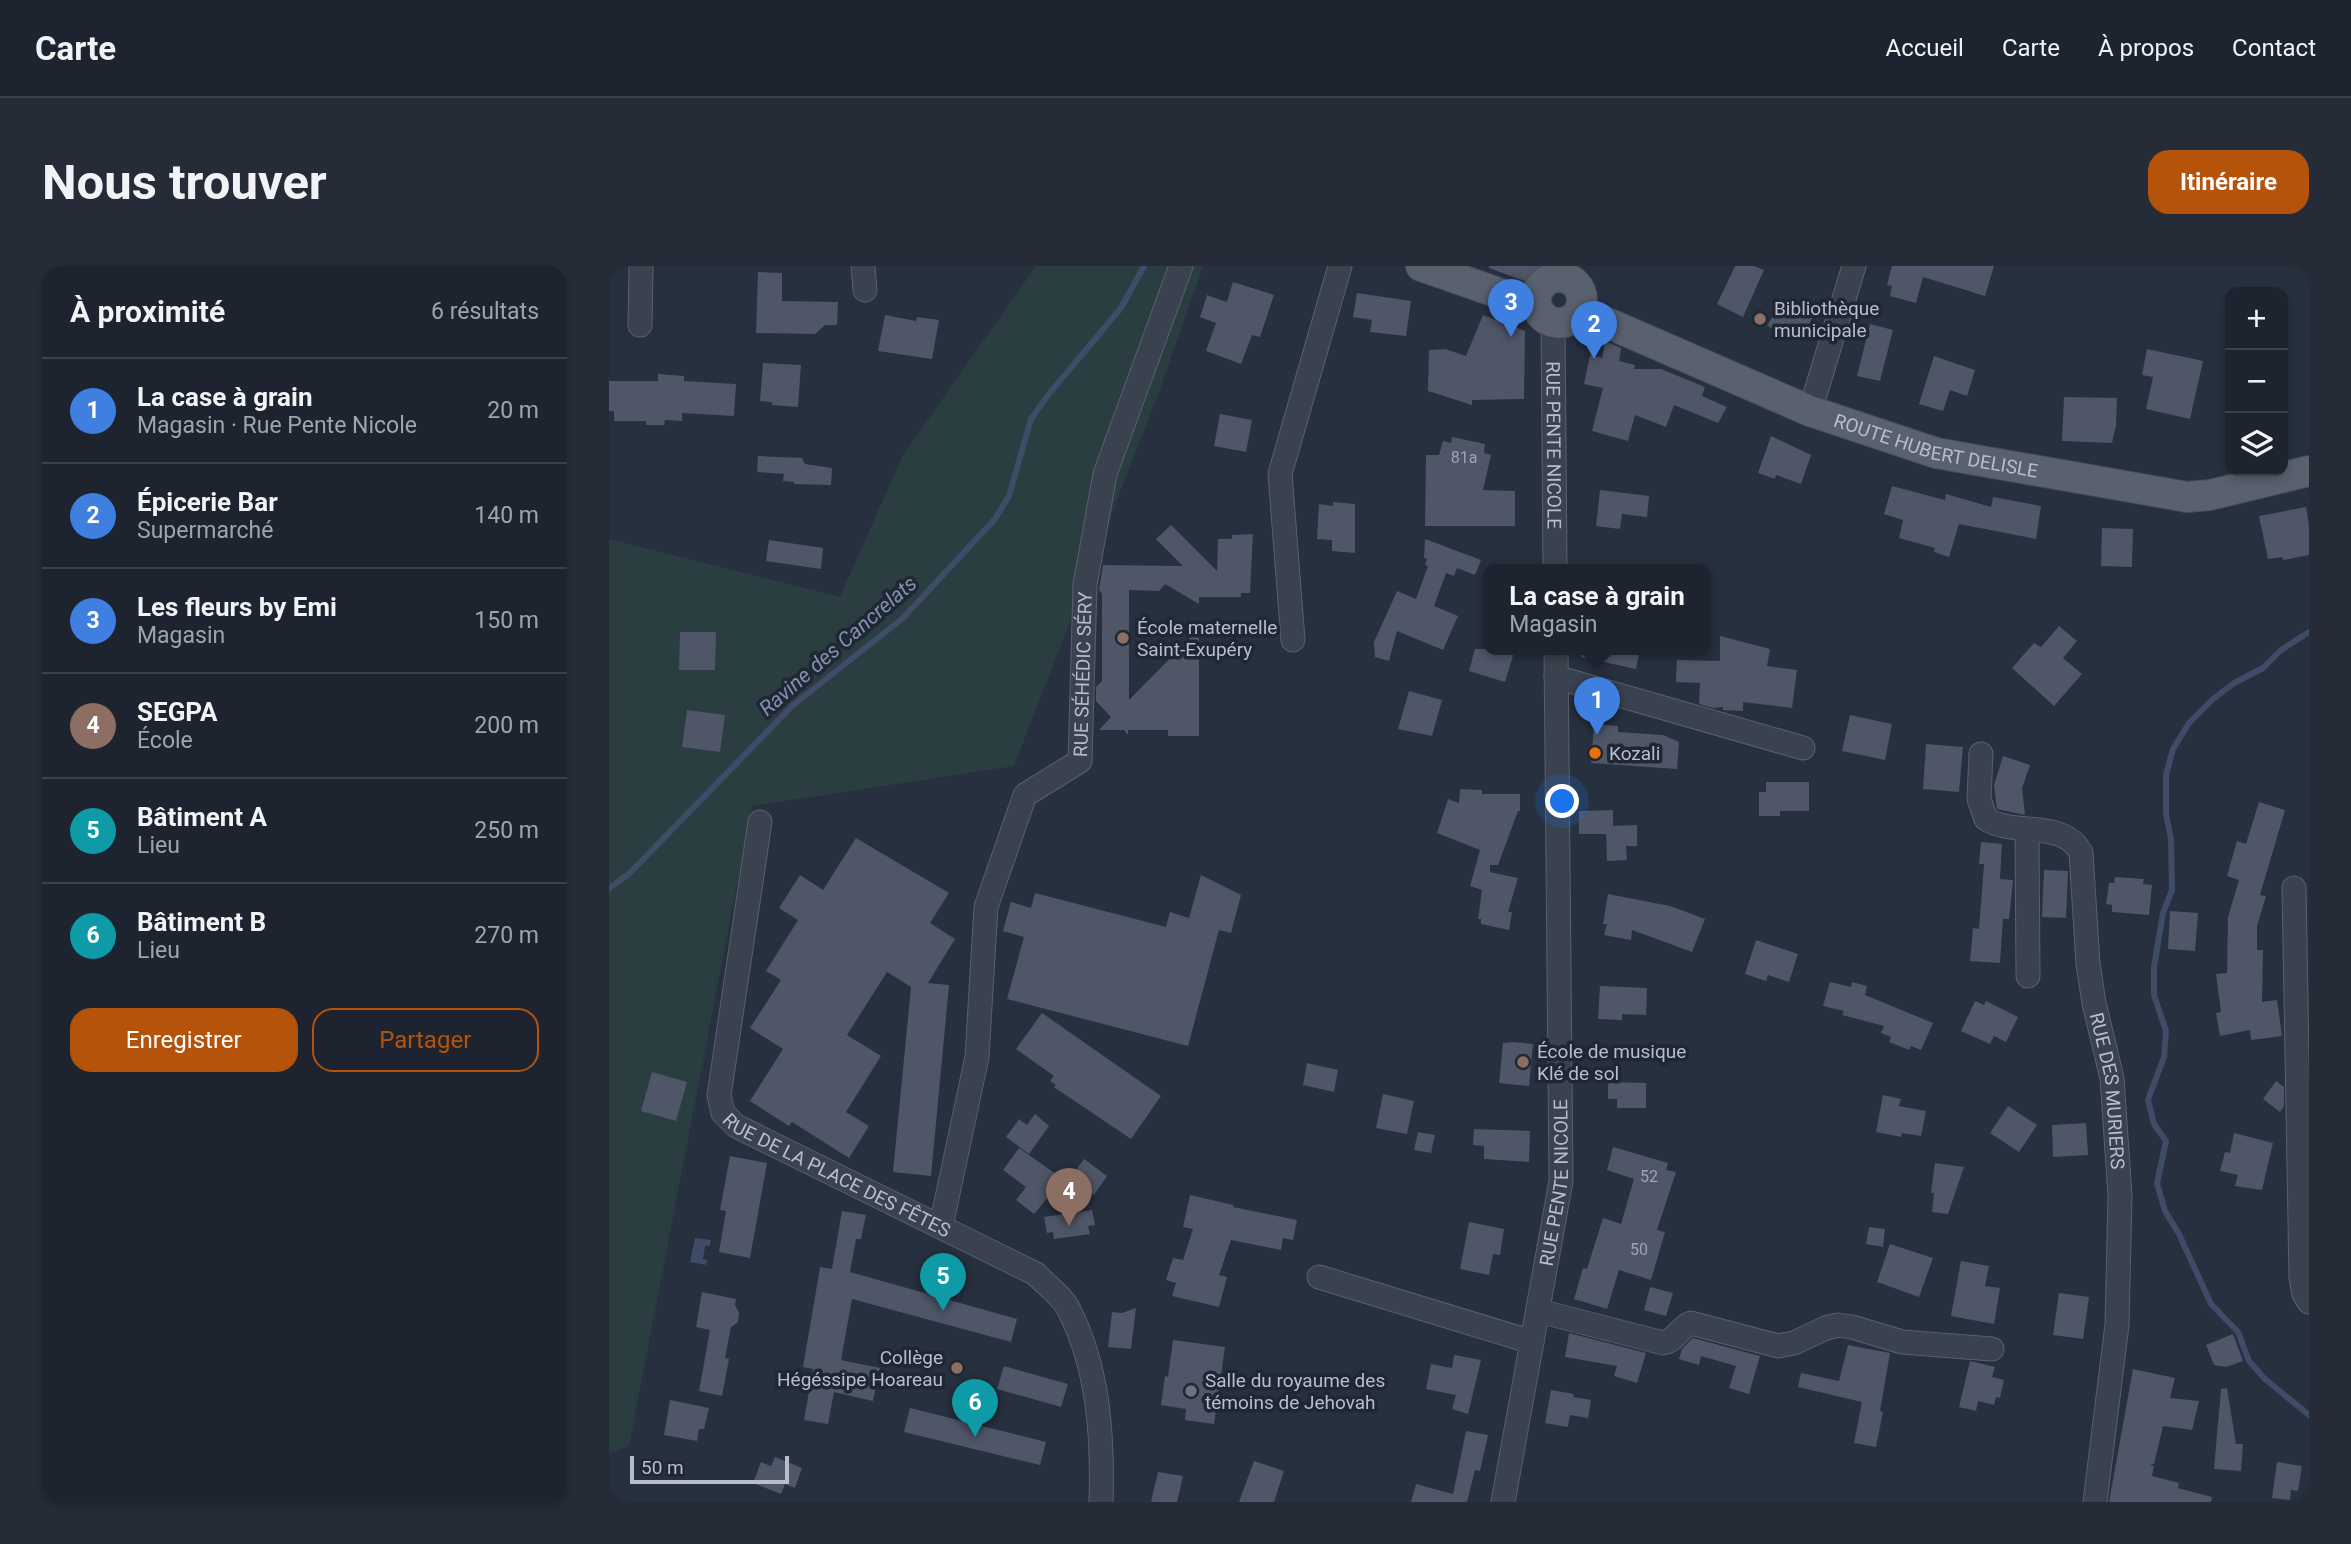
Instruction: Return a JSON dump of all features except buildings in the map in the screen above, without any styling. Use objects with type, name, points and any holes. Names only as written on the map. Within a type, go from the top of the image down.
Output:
[{"type":"main road","points":[[1421,266],[1563,323],[1573,319],[1580,311],[1583,301],[1581,292],[1567,272],[1550,278],[1542,284],[1536,295],[1544,315]]},
{"type":"main road","name":"ROUTE HUBERT DELISLE","points":[[1580,311],[1810,411],[1936,453],[2187,497],[2210,495],[2309,471]]},
{"type":"street","points":[[640,325],[641,266]]},
{"type":"street","points":[[863,266],[865,290]]},
{"type":"street","name":"RUE SÉHÉDIC SÉRY","points":[[941,1226],[977,1057],[986,907],[1025,795],[1080,761],[1085,585],[1105,474],[1181,266]]},
{"type":"street","points":[[1293,640],[1280,474],[1340,266]]},
{"type":"street","points":[[1810,411],[1854,266]]},
{"type":"street","name":"RUE PENTE NICOLE","points":[[1544,315],[1555,564]]},
{"type":"street","name":"RUE PENTE NICOLE","points":[[1503,1502],[1561,1181],[1556,655]]},
{"type":"street","points":[[1556,677],[1803,748]]},
{"type":"street","name":"RUE DES MURIERS","points":[[1981,754],[1979,799],[1986,819],[2003,827],[2064,835],[2076,842],[2081,853],[2088,964],[2094,1003],[2112,1078],[2120,1196],[2117,1325],[2095,1502]]},
{"type":"street","name":"RUE DE LA PLACE DES FÊTES","points":[[759,822],[719,1095],[723,1112],[736,1126],[1036,1274],[1068,1308],[1091,1372],[1101,1439],[1101,1502]]},
{"type":"street","points":[[2027,830],[2028,976]]},
{"type":"street","points":[[2294,888],[2301,1278],[2304,1294],[2309,1302]]},
{"type":"street","points":[[1319,1277],[1532,1342]]},
{"type":"street","points":[[1539,1311],[1664,1343],[1673,1340],[1683,1327],[1691,1323],[1778,1346],[1794,1343],[1838,1325],[1851,1326],[1902,1342],[1992,1349]]},
{"type":"green space","points":[[1036,266],[1203,266],[1160,389],[1014,766],[752,806],[629,1446],[609,1454],[609,539],[840,597],[903,455]]},
{"type":"water","points":[[695,1238],[711,1240],[710,1246],[705,1246],[703,1259],[707,1260],[706,1265],[690,1262]]},
{"type":"waterway","name":"Ravine des Cancrelats","points":[[609,888],[629,874],[792,706],[903,618],[995,519],[1009,496],[1031,419],[1121,308],[1144,266]]},
{"type":"waterway","points":[[2309,632],[2281,650],[2263,668],[2234,683],[2212,700],[2189,723],[2173,749],[2166,775],[2172,890],[2163,913],[2154,967],[2154,995],[2166,1031],[2164,1057],[2148,1100],[2154,1124],[2166,1141],[2157,1183],[2165,1211],[2179,1234],[2211,1304],[2238,1332],[2249,1361],[2265,1379],[2309,1415]]},
{"type":"place","name":"Bibliothèque municipale","points":[[1760,319]]},
{"type":"place","name":"Les fleurs by Emi","points":[[1511,337]]},
{"type":"place","name":"Épicerie Bar","points":[[1594,359]]},
{"type":"place","name":"École maternelle Saint-Exupéry","points":[[1123,638]]},
{"type":"place","name":"La case à grain","points":[[1597,735]]},
{"type":"place","name":"Kozali","points":[[1595,753]]},
{"type":"place","name":"École de musique Klé de sol","points":[[1523,1062]]},
{"type":"place","name":"SEGPA","points":[[1069,1226]]},
{"type":"place","name":"Bâtiment A","points":[[943,1311]]},
{"type":"place","name":"Collège Hégéssipe Hoareau","points":[[957,1368]]},
{"type":"place","name":"Salle du royaume des témoins de Jehovah","points":[[1191,1391]]},
{"type":"place","name":"Bâtiment B","points":[[975,1437]]}]
